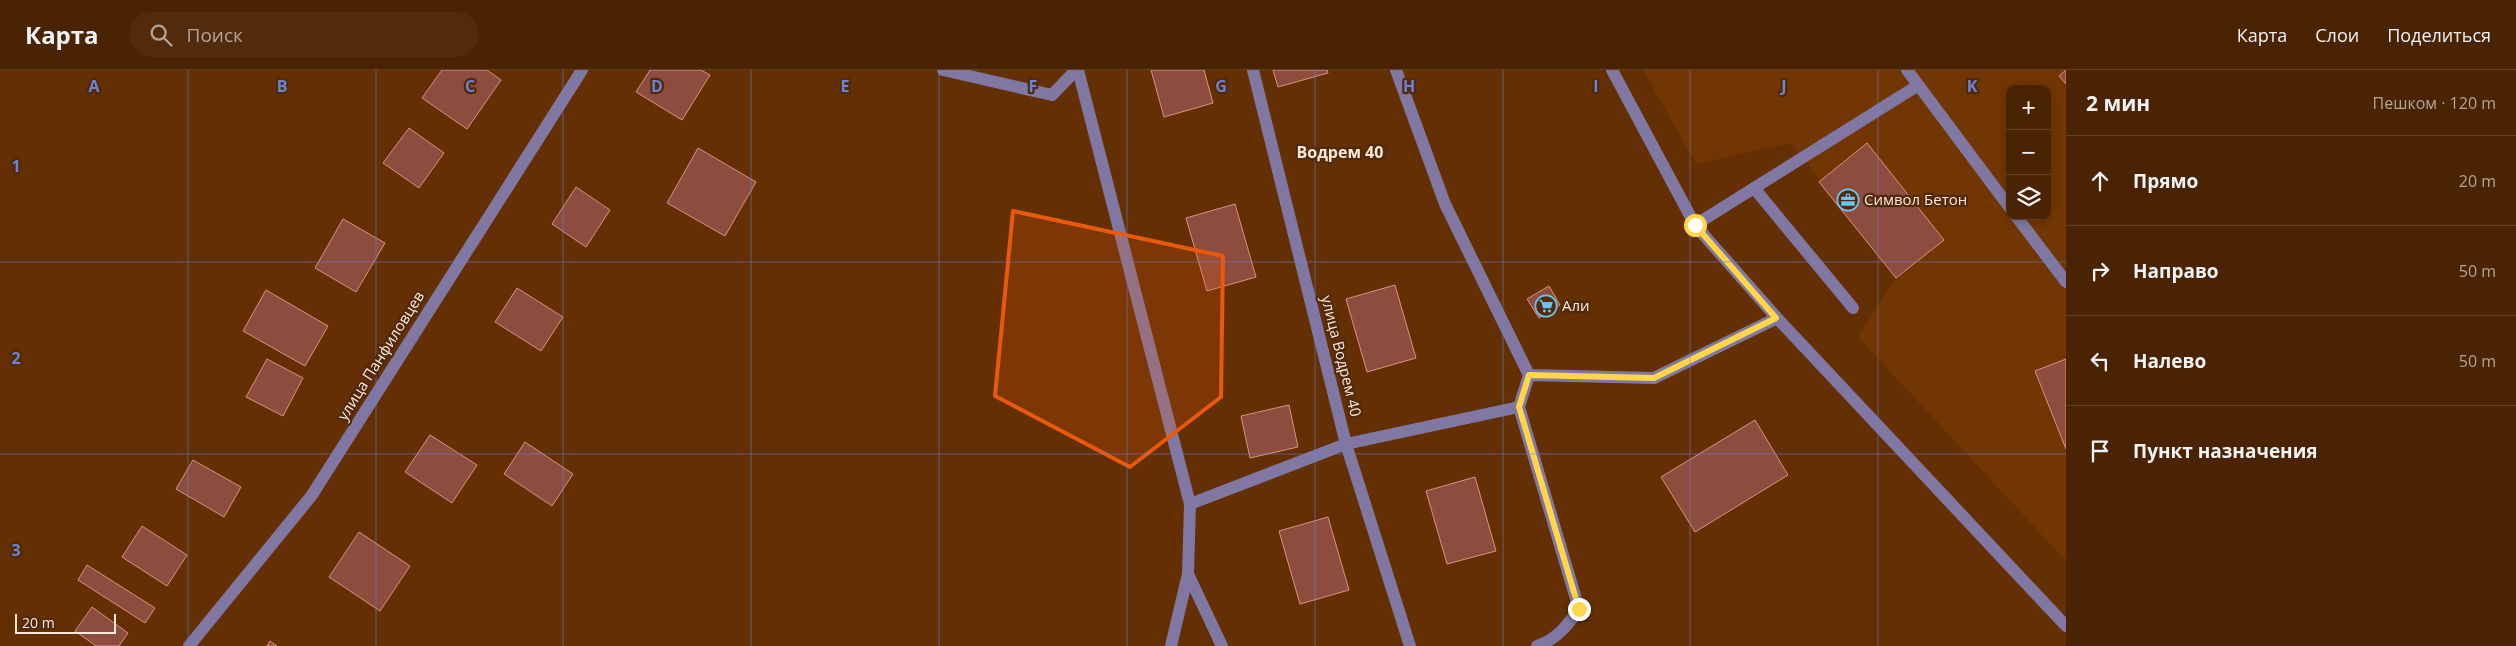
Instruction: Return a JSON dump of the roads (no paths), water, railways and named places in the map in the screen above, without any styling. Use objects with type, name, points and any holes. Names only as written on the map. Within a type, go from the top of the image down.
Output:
[{"type":"street","name":"улица Панфиловцев","points":[[189,646],[312,495],[582,70]]},
{"type":"street","points":[[943,70],[1052,94],[1077,70],[1190,504],[1188,574],[1171,646]]},
{"type":"street","name":"улица Водрем 40","points":[[1253,70],[1346,444],[1410,646]]},
{"type":"street","points":[[1396,70],[1445,204],[1529,375],[1519,407],[1579,609],[1569,624],[1547,642],[1537,646]]},
{"type":"street","points":[[1612,70],[1695,225],[1776,318],[2066,626]]},
{"type":"street","points":[[1907,70],[1917,86],[2006,203]]},
{"type":"street","points":[[1695,225],[1917,86]]},
{"type":"street","points":[[1754,188],[1853,308]]},
{"type":"street","points":[[2019,220],[2066,282]]},
{"type":"street","points":[[1529,375],[1654,378],[1776,318]]},
{"type":"street","points":[[1190,504],[1346,444],[1519,407]]},
{"type":"street","points":[[1188,574],[1222,646]]},
{"type":"place","name":"Символ Бетон","points":[[1848,200]]},
{"type":"place","name":"Али","points":[[1546,306]]},
{"type":"district","name":"Водрем 40","points":[[1340,152]]}]
